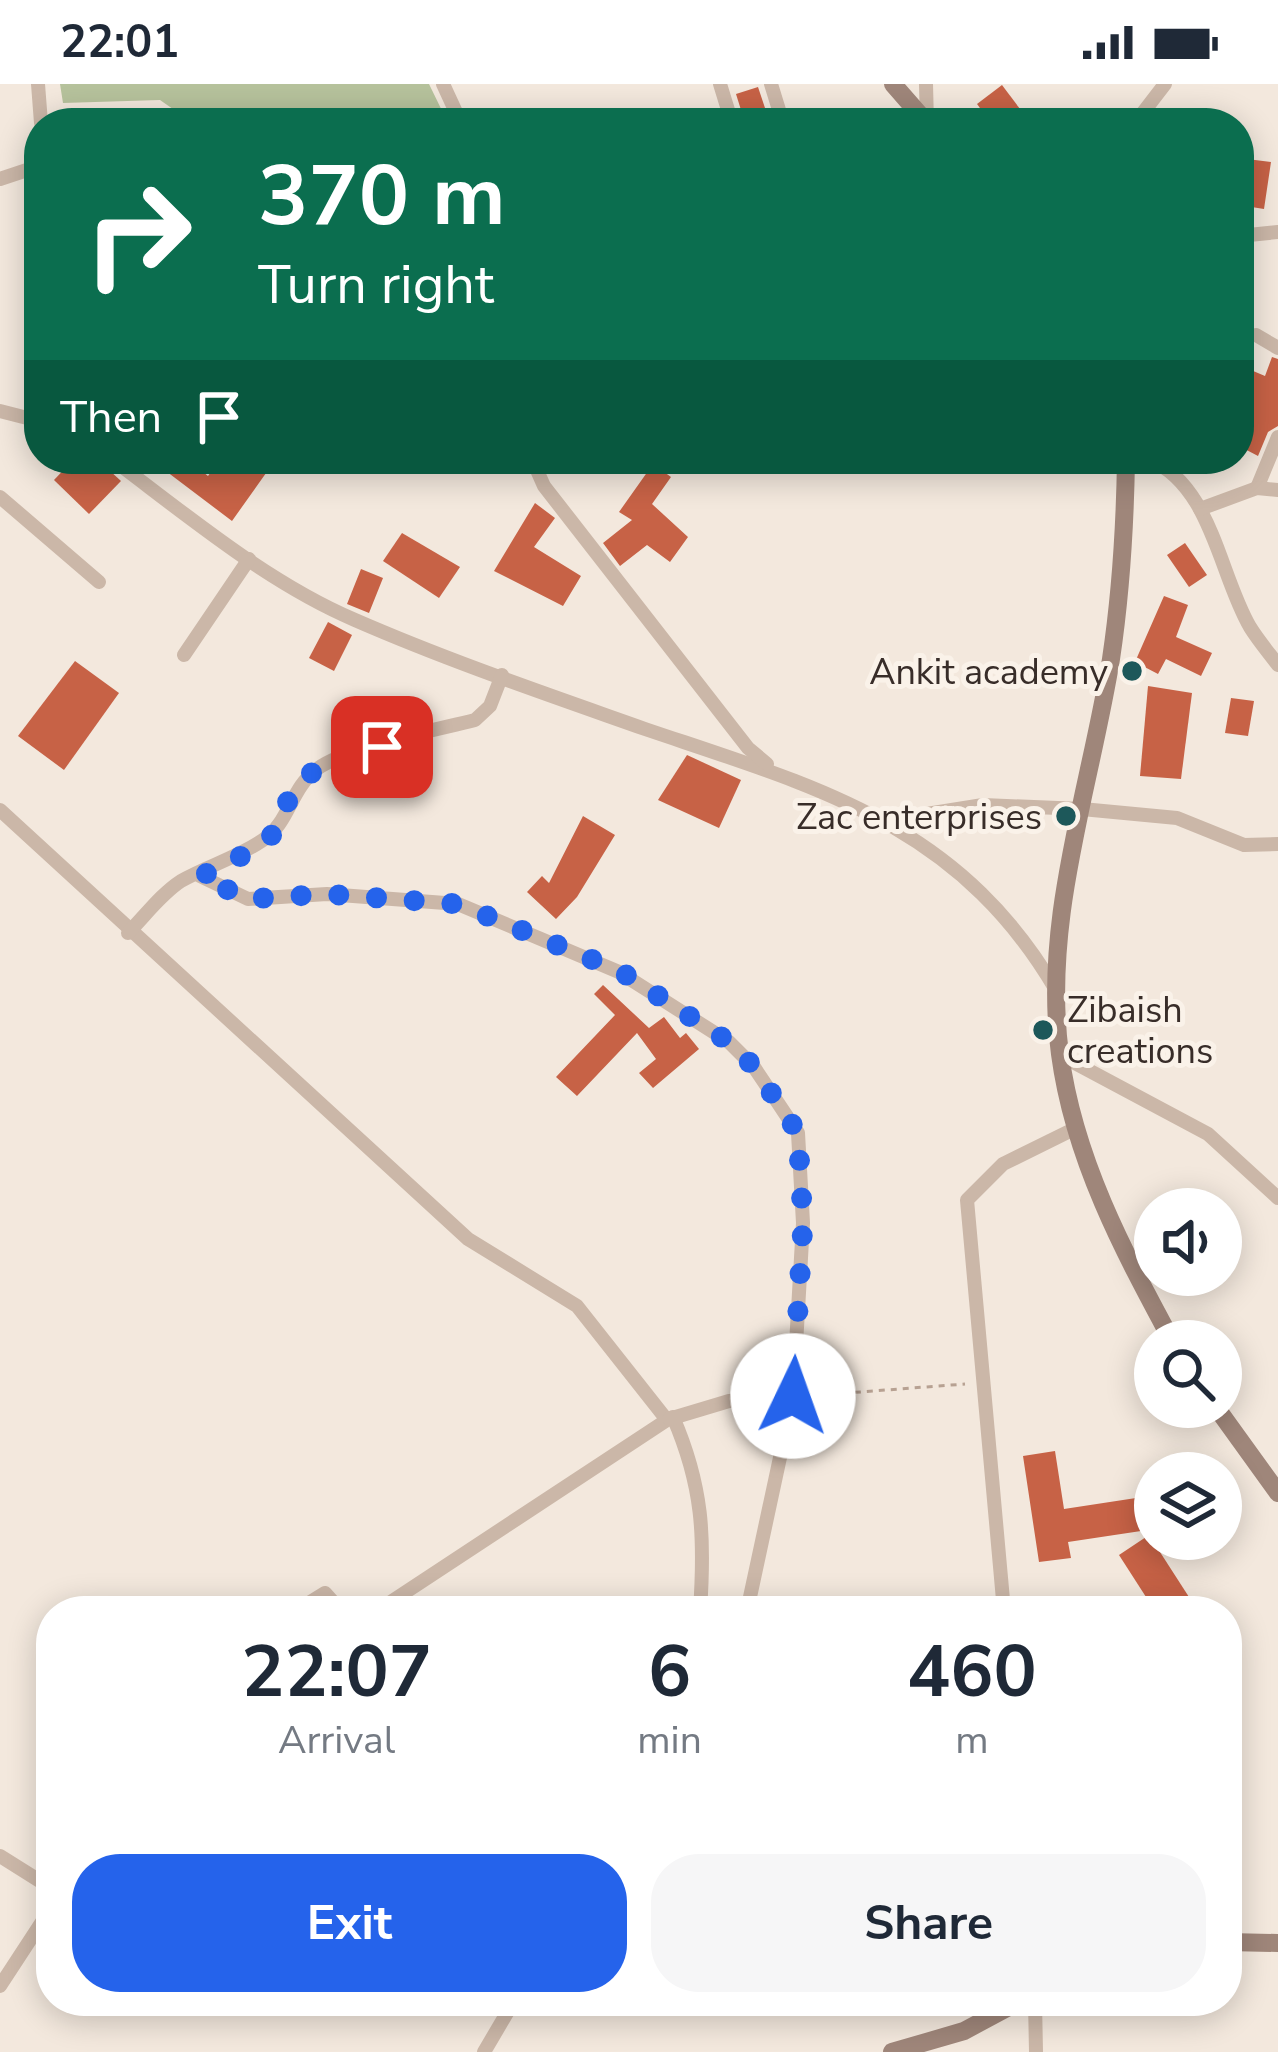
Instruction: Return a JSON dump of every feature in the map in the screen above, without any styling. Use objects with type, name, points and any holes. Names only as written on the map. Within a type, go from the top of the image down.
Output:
[{"type":"main road","points":[[893,84],[914,108]]},
{"type":"main road","points":[[1126,474],[1124,556],[1057,935],[1056,990],[1060,1054],[1076,1128],[1116,1238],[1161,1320]]},
{"type":"main road","points":[[1231,1428],[1278,1493]]},
{"type":"main road","points":[[1242,1942],[1278,1943]]},
{"type":"main road","points":[[892,2052],[948,2044],[995,2016]]},
{"type":"street","points":[[1147,108],[1165,84]]},
{"type":"street","points":[[1256,335],[1278,348]]},
{"type":"street","points":[[1257,488],[1278,436]]},
{"type":"street","points":[[133,474],[249,559],[351,619],[771,767],[890,820],[981,891],[1030,946],[1056,990]]},
{"type":"street","points":[[539,474],[748,748],[771,767]]},
{"type":"street","points":[[1170,474],[1200,508],[1249,626],[1278,665]]},
{"type":"street","points":[[1200,508],[1257,488],[1278,490]]},
{"type":"street","points":[[0,497],[99,582]]},
{"type":"street","points":[[184,655],[249,559]]},
{"type":"street","points":[[128,933],[184,879],[200,877],[272,834],[284,820],[288,799],[315,770],[337,757],[475,719],[490,706],[502,675]]},
{"type":"street","points":[[890,820],[983,805],[1082,809],[1177,818],[1244,845],[1278,844]]},
{"type":"street","points":[[0,810],[128,933],[469,1239],[577,1306],[670,1419],[698,1478],[703,1522],[701,1596]]},
{"type":"street","points":[[200,877],[248,899],[327,894],[458,904],[620,971],[729,1042],[754,1067],[798,1133],[803,1223],[793,1396],[750,1596]]},
{"type":"street","points":[[1060,1054],[1208,1134],[1278,1198]]},
{"type":"street","points":[[1003,1596],[968,1200],[1003,1165],[1076,1128]]},
{"type":"street","points":[[400,1596],[670,1419],[728,1401],[793,1396]]},
{"type":"street","points":[[0,1856],[36,1879]]},
{"type":"street","points":[[0,1986],[36,1931]]},
{"type":"street","points":[[484,2052],[505,2016]]},
{"type":"street","points":[[1035,2016],[1036,2052]]},
{"type":"path","points":[[793,1396],[986,1383]]},
{"type":"green space","points":[[60,84],[429,84],[441,108],[171,108],[160,100],[63,103]]},
{"type":"building","points":[[1002,85],[1019,108],[980,108],[977,104]]},
{"type":"building","points":[[758,87],[765,108],[740,108],[736,94]]},
{"type":"building","points":[[1254,160],[1271,162],[1264,209],[1254,207]]},
{"type":"building","points":[[1272,357],[1278,359],[1278,426],[1268,432],[1258,456],[1254,454],[1254,371],[1265,376]]},
{"type":"building","points":[[60,474],[113,474],[121,481],[89,514],[54,480]]},
{"type":"building","points":[[170,474],[265,474],[232,521]]},
{"type":"building","points":[[646,474],[667,474],[671,477],[652,504],[688,537],[670,562],[647,545],[620,566],[603,543],[632,520],[619,512]]},
{"type":"building","points":[[535,503],[555,518],[534,547],[581,576],[563,606],[494,571]]},
{"type":"building","points":[[402,533],[460,567],[439,598],[383,561]]},
{"type":"building","points":[[1185,543],[1207,575],[1189,587],[1167,555]]},
{"type":"building","points":[[361,569],[383,578],[369,613],[347,604]]},
{"type":"building","points":[[1164,596],[1188,605],[1176,637],[1212,653],[1201,676],[1166,659],[1158,674],[1135,662]]},
{"type":"building","points":[[328,622],[352,635],[334,671],[309,658]]},
{"type":"building","points":[[75,661],[119,693],[64,770],[18,736]]},
{"type":"building","points":[[1148,686],[1192,693],[1181,779],[1140,776]]},
{"type":"building","points":[[1231,698],[1254,701],[1248,736],[1225,733]]},
{"type":"building","points":[[687,755],[741,780],[719,828],[658,800]]},
{"type":"building","points":[[583,816],[615,835],[577,897],[556,919],[527,892],[542,876],[549,883]]},
{"type":"building","points":[[603,985],[649,1028],[664,1017],[680,1038],[686,1033],[699,1049],[653,1088],[639,1073],[656,1059],[637,1033],[577,1096],[556,1077],[615,1015],[594,994]]},
{"type":"building","points":[[1055,1451],[1064,1509],[1134,1498],[1134,1532],[1068,1542],[1071,1558],[1039,1562],[1023,1456]]},
{"type":"building","points":[[1134,1545],[1134,1560],[1165,1560],[1188,1596],[1145,1596],[1119,1555]]},
{"type":"place","name":"Ankit academy","points":[[1132,671]]},
{"type":"place","name":"Zac enterprises","points":[[1066,816]]},
{"type":"place","name":"Zibaish creations","points":[[1043,1030]]},
{"type":"route","points":[[382,747],[337,757],[315,770],[288,799],[284,820],[272,834],[200,877],[248,899],[327,894],[458,904],[555,940],[620,971],[729,1042],[754,1067],[798,1133],[803,1223],[793,1396]]}]
